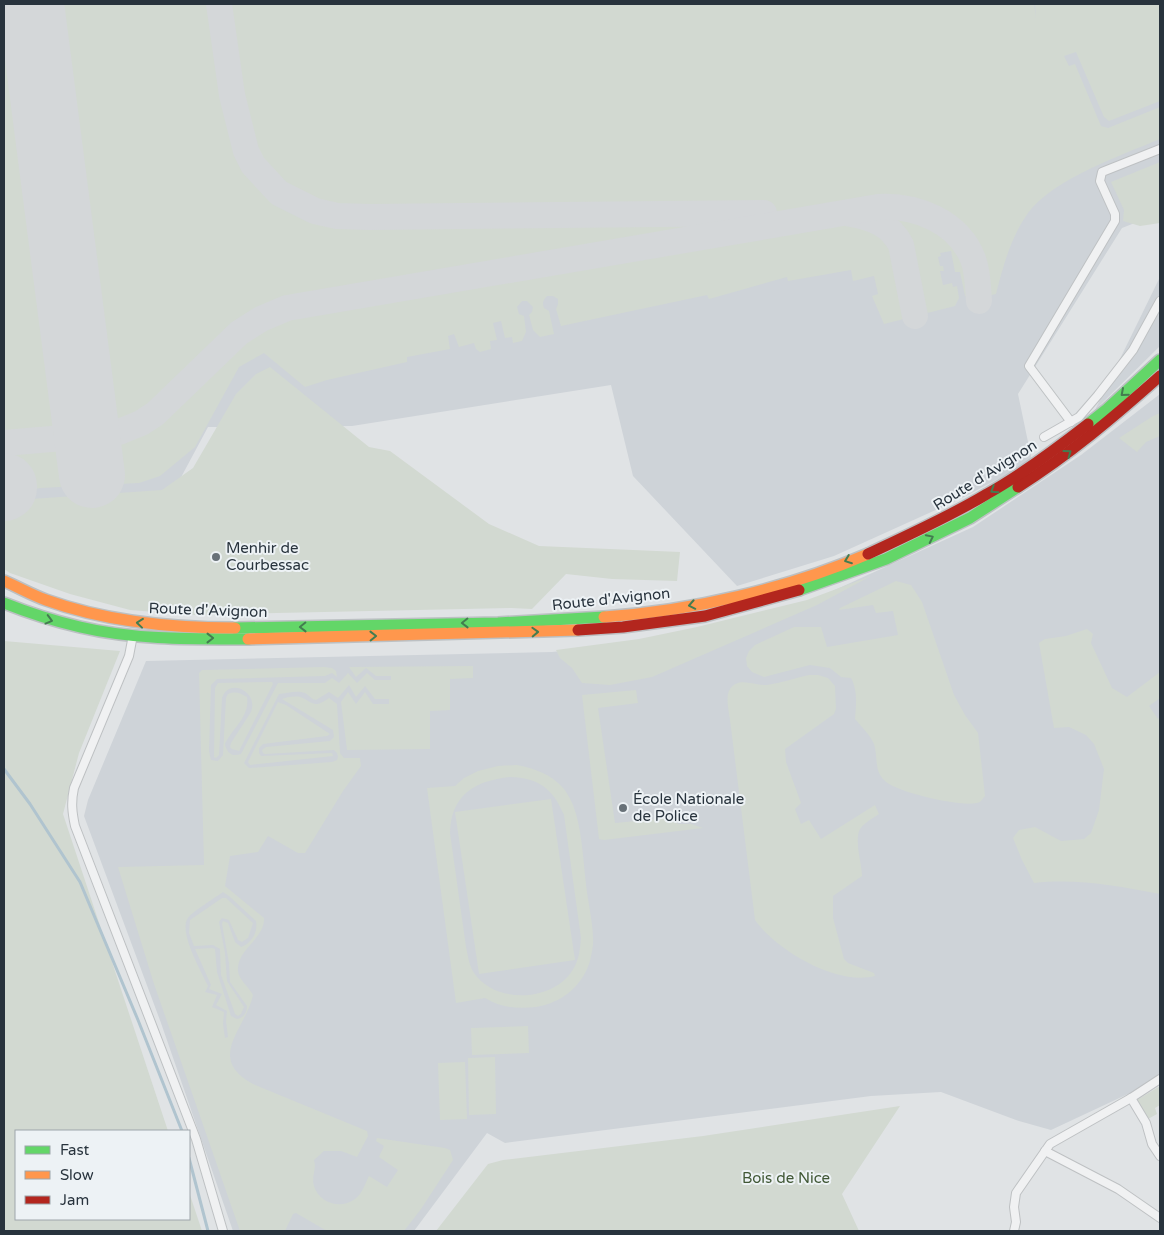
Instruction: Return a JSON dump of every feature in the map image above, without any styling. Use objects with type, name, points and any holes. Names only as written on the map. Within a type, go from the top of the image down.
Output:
[{"type":"main road","name":"Route d'Avignon","points":[[4,581],[40,598],[80,612],[132,622],[197,627],[527,622],[607,617],[685,607],[754,591],[804,576],[871,552],[931,526],[985,496],[1038,462],[1091,422],[1160,360]]},
{"type":"main road","name":"Route d'Avignon","points":[[4,603],[36,617],[61,623],[133,635],[205,638],[287,638],[564,631],[623,627],[681,620],[745,606],[792,593],[886,559],[970,518],[1039,474],[1094,434],[1160,376]]},
{"type":"street","points":[[1072,422],[1029,366],[1115,221],[1115,214],[1100,181],[1102,172],[1160,149]]},
{"type":"street","points":[[1044,437],[1079,417],[1098,395],[1133,350],[1160,301]]},
{"type":"street","points":[[133,635],[129,656],[74,788],[72,813],[75,826],[196,1139],[224,1231]]},
{"type":"street","points":[[1014,1231],[1016,1222],[1014,1206],[1016,1192],[1050,1144],[1131,1098],[1160,1079]]},
{"type":"street","points":[[1131,1098],[1146,1123],[1152,1144],[1160,1156]]},
{"type":"street","points":[[1045,1151],[1118,1188],[1160,1218]]},
{"type":"shaded area","points":[[4,4],[1160,5],[1160,213],[1122,228],[1018,394],[1032,461],[960,499],[834,556],[737,586],[633,476],[611,385],[352,426],[208,427],[171,496],[4,504]]},
{"type":"shaded area","points":[[1160,277],[1160,346],[1095,410]]},
{"type":"shaded area","name":"École Nationale de Police","points":[[1160,394],[1160,1079],[1051,1130],[1019,1121],[941,1092],[871,1096],[505,1143],[487,1133],[414,1231],[233,1231],[161,1023],[84,816],[88,800],[146,661],[552,652],[638,643],[815,599],[973,527],[1081,455]]},
{"type":"green space","points":[[4,4],[1034,4],[1036,18],[1035,4],[1160,4],[1160,101],[1109,121],[1104,117],[1076,52],[1064,56],[1069,66],[1075,64],[1101,126],[1108,128],[1160,107],[1160,139],[1089,169],[1054,189],[1039,201],[1022,222],[1012,242],[996,294],[970,300],[965,296],[960,272],[955,272],[951,251],[940,253],[941,256],[938,257],[940,266],[943,266],[944,271],[940,271],[943,285],[952,283],[953,287],[957,286],[959,298],[955,306],[884,324],[872,296],[878,294],[874,276],[853,281],[851,270],[788,281],[787,277],[709,299],[707,295],[561,326],[556,309],[558,299],[553,296],[547,296],[543,305],[549,311],[554,334],[540,337],[533,330],[529,315],[533,307],[527,301],[522,301],[517,307],[519,314],[524,316],[526,332],[522,341],[513,343],[512,337],[505,338],[501,321],[493,323],[497,340],[490,341],[491,349],[480,352],[476,349],[474,343],[459,347],[454,334],[448,336],[450,349],[407,357],[407,362],[327,380],[305,387],[264,353],[239,367],[195,447],[160,476],[139,483],[41,488],[4,493]]},
{"type":"green space","points":[[1160,162],[1160,223],[1140,226],[1123,221],[1124,210],[1111,182]]},
{"type":"green space","points":[[270,367],[369,447],[390,451],[489,524],[539,546],[680,552],[677,581],[612,579],[566,574],[532,609],[191,615],[130,610],[70,594],[10,573],[4,569],[4,504],[31,499],[162,490],[193,468],[236,394],[256,374]]},
{"type":"green space","points":[[1160,413],[1160,436],[1146,442],[1137,452],[1119,438],[1153,416]]},
{"type":"green space","points":[[871,576],[817,605],[652,677],[610,685],[582,683],[572,668],[560,658],[556,650],[639,639],[697,627],[807,600]]},
{"type":"green space","points":[[896,581],[911,585],[922,602],[954,695],[978,733],[985,796],[980,802],[972,804],[930,798],[890,785],[884,780],[877,768],[873,741],[855,719],[856,693],[851,678],[841,677],[830,668],[810,665],[764,677],[752,672],[747,666],[746,658],[749,651],[755,645],[794,627],[821,627],[827,647],[898,635],[893,611],[876,613],[873,605],[839,610]]},
{"type":"green space","points":[[1087,629],[1093,634],[1091,643],[1112,688],[1127,697],[1160,672],[1160,698],[1149,706],[1158,719],[1160,717],[1160,894],[1082,882],[1034,883],[1013,838],[1019,830],[1035,827],[1061,841],[1084,839],[1091,833],[1099,810],[1104,769],[1094,744],[1086,735],[1069,727],[1054,728],[1039,643],[1045,639],[1066,636]]},
{"type":"green space","points":[[4,641],[120,651],[79,753],[63,814],[168,1130],[15,1130],[15,1220],[190,1220],[190,1195],[202,1231],[4,1231]]},
{"type":"green space","points":[[473,666],[473,678],[450,679],[450,710],[430,711],[430,749],[347,750],[341,702],[348,692],[356,704],[365,692],[373,704],[389,704],[389,699],[375,699],[365,686],[356,697],[349,685],[338,698],[329,692],[316,700],[302,692],[279,694],[244,763],[249,768],[332,762],[337,760],[337,753],[334,750],[263,753],[262,750],[266,747],[330,741],[334,737],[333,730],[282,699],[295,696],[316,704],[329,698],[337,704],[340,753],[344,758],[360,758],[361,766],[343,791],[305,853],[298,853],[268,836],[258,852],[230,856],[225,886],[264,918],[260,932],[241,957],[239,964],[238,971],[240,977],[253,995],[249,1008],[232,1042],[230,1053],[232,1064],[239,1074],[253,1084],[367,1131],[368,1136],[357,1157],[341,1151],[324,1151],[314,1160],[314,1186],[321,1197],[331,1203],[343,1204],[355,1199],[369,1176],[387,1187],[398,1170],[379,1157],[384,1146],[376,1141],[377,1138],[445,1148],[450,1150],[453,1160],[404,1231],[327,1231],[296,1213],[293,1214],[285,1231],[240,1231],[154,984],[118,867],[204,865],[199,673],[202,670],[324,667],[332,668],[336,671],[337,677],[332,673],[325,676],[217,679],[211,685],[209,751],[211,760],[218,761],[223,755],[226,698],[228,694],[238,693],[247,697],[246,711],[225,744],[229,752],[233,755],[238,755],[241,754],[278,683],[325,683],[332,678],[339,683],[348,673],[357,683],[367,673],[375,680],[391,680],[391,676],[376,676],[366,668],[356,677],[349,667]],"holes":[[[223,892],[256,921],[253,937],[241,947],[235,942],[228,923],[223,921],[222,924],[229,963],[230,982],[247,1006],[246,1012],[242,1017],[237,1019],[231,1016],[217,972],[215,949],[195,949],[211,985],[209,989],[222,994],[216,1005],[227,1011],[228,1037],[225,1038],[224,1012],[212,1007],[217,995],[205,992],[208,986],[188,941],[186,924],[188,918],[199,908]]]},
{"type":"green space","points":[[809,675],[828,678],[835,686],[836,709],[834,714],[785,749],[786,762],[801,803],[795,809],[801,824],[809,820],[821,839],[875,805],[879,814],[864,825],[858,834],[862,876],[833,896],[833,918],[844,959],[848,963],[874,973],[875,976],[860,978],[826,971],[792,954],[777,943],[755,920],[728,709],[729,692],[734,685],[742,682],[767,685]]},
{"type":"green space","points":[[272,682],[273,684],[239,751],[230,747],[251,712],[251,698],[247,693],[236,688],[226,692],[222,698],[219,755],[216,758],[214,757],[215,688],[218,683]]},
{"type":"green space","points":[[636,690],[638,703],[598,708],[615,823],[688,816],[676,821],[678,824],[691,824],[703,828],[604,840],[599,839],[582,695]]},
{"type":"green space","points":[[278,702],[286,705],[330,734],[327,736],[263,744],[259,748],[261,756],[332,753],[333,756],[250,765],[248,762]]},
{"type":"green space","points":[[517,765],[537,770],[554,779],[564,789],[571,801],[580,834],[593,930],[593,945],[589,964],[581,980],[569,993],[554,1002],[536,1007],[510,1007],[497,1004],[485,998],[456,1003],[427,788],[455,786],[464,778],[478,771],[498,766]],"holes":[[[520,778],[536,782],[549,791],[564,815],[581,938],[580,951],[576,963],[563,981],[551,989],[523,995],[495,990],[483,983],[472,970],[466,947],[450,833],[451,820],[455,809],[467,792],[475,786],[497,779]]]},
{"type":"green space","points":[[551,799],[575,960],[479,974],[455,812]]},
{"type":"green space","points":[[222,898],[226,898],[253,923],[248,938],[242,942],[238,940],[229,920],[222,918],[219,922],[225,953],[227,981],[244,1007],[238,1016],[235,1014],[221,975],[220,949],[213,945],[194,946],[189,933],[190,920]]},
{"type":"green space","points":[[528,1026],[529,1053],[472,1055],[471,1028]]},
{"type":"green space","points":[[495,1057],[496,1114],[469,1115],[468,1058]]},
{"type":"green space","points":[[465,1062],[467,1119],[440,1120],[438,1063]]},
{"type":"green space","points":[[1160,1086],[1160,1105],[1155,1108],[1157,1114],[1148,1119],[1137,1100]]},
{"type":"green space","name":"Bois de Nice","points":[[900,1106],[842,1194],[859,1231],[436,1231],[488,1164],[503,1160],[703,1136]]},
{"type":"waterway","points":[[4,769],[30,804],[80,882],[182,1130]]},
{"type":"waterway","points":[[190,1162],[208,1231]]},
{"type":"taxiway","points":[[219,4],[232,95],[246,151],[253,165],[279,193],[315,211],[337,216],[370,217],[764,213]]},
{"type":"taxiway","points":[[4,443],[119,432],[141,423],[155,414],[239,333],[261,319],[287,308],[878,207],[907,209],[921,213],[946,225],[957,235],[966,246],[975,264],[979,301]]},
{"type":"taxiway","points":[[851,214],[880,223],[897,238],[901,245],[915,316]]},
{"type":"runway","points":[[31,4],[92,475]]},
{"type":"traffic: fast","points":[[1088,424],[1160,360]]},
{"type":"traffic: fast","points":[[799,590],[886,559],[970,518],[1018,487]]},
{"type":"traffic: fast","points":[[4,603],[61,622],[101,631],[143,637],[248,639]]},
{"type":"traffic: fast","points":[[235,628],[498,623],[604,617]]},
{"type":"traffic: slow","points":[[604,617],[671,610],[739,596],[805,578],[868,554]]},
{"type":"traffic: slow","points":[[4,581],[36,596],[69,608],[116,619],[187,627],[235,628]]},
{"type":"traffic: slow","points":[[248,639],[578,630]]},
{"type":"traffic: jam","points":[[1018,487],[1055,462],[1091,434],[1160,376]]},
{"type":"traffic: jam","points":[[868,554],[973,502],[1039,461],[1088,424]]},
{"type":"traffic: jam","points":[[578,630],[623,627],[705,616],[799,590]]},
{"type":"place","name":"Menhir de Courbessac","points":[[216,557]]},
{"type":"place","name":"École Nationale de Police","points":[[623,808]]}]
